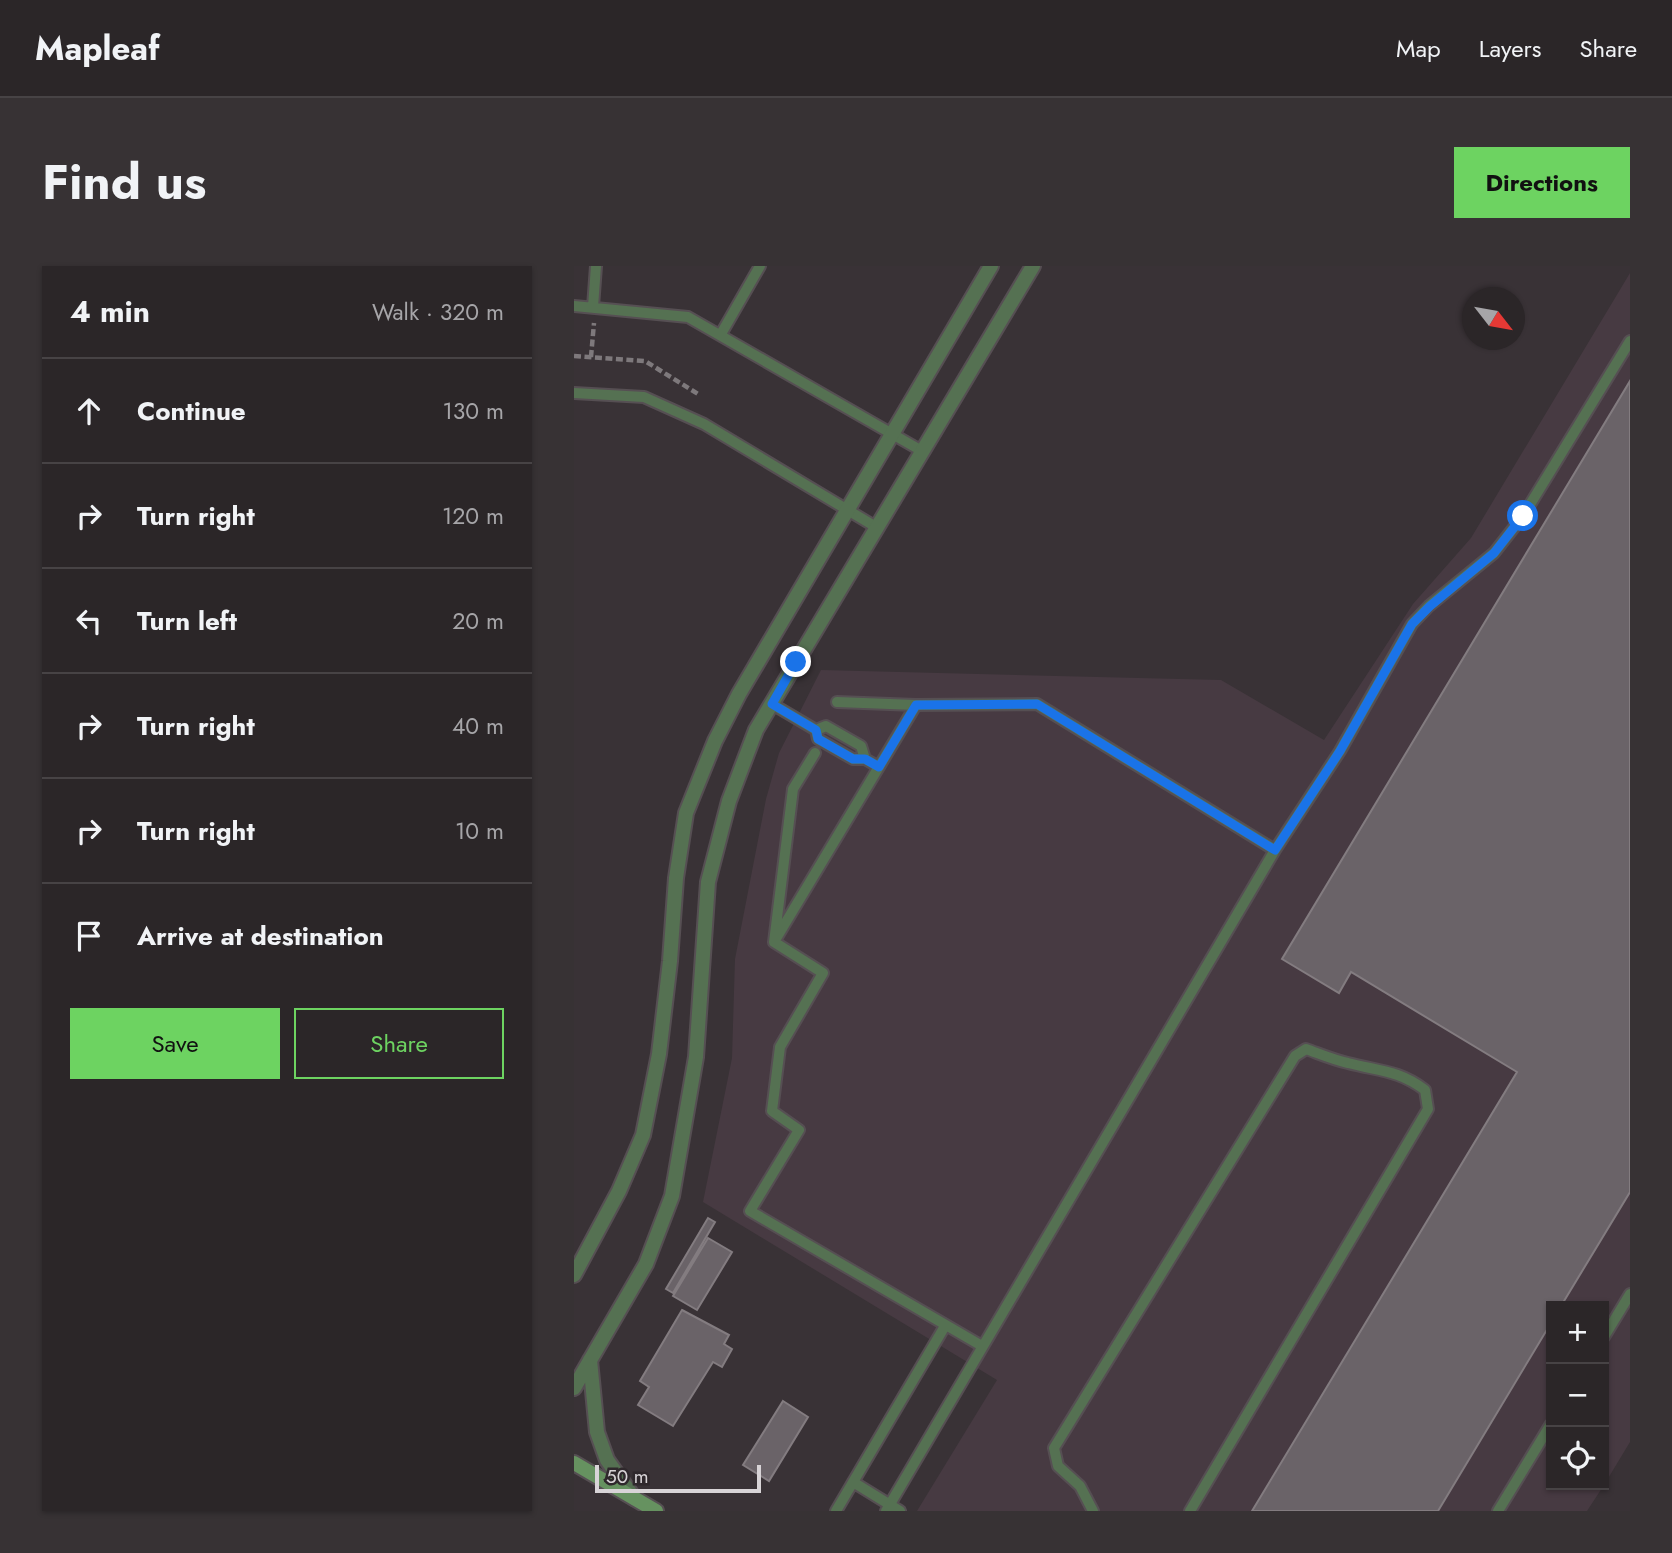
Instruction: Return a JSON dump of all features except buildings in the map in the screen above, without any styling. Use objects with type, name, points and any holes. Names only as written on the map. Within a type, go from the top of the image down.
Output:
[{"type":"main road","points":[[574,1463],[656,1511]]},
{"type":"street","points":[[574,1275],[620,1191],[643,1135],[659,1054],[676,878],[686,813],[715,741],[991,266]]},
{"type":"street","points":[[574,1388],[646,1264],[672,1196],[696,1056],[708,881],[729,802],[756,730],[1033,266]]},
{"type":"street","points":[[590,1360],[597,1432],[607,1460],[634,1498]]},
{"type":"lane","points":[[594,307],[596,266]]},
{"type":"lane","points":[[721,334],[760,266]]},
{"type":"lane","points":[[574,306],[688,317],[922,451]]},
{"type":"lane","points":[[888,1508],[1275,850],[1340,751],[1412,624],[1494,553],[1523,516],[1630,341]]},
{"type":"lane","points":[[574,393],[644,397],[704,424],[876,527]]},
{"type":"lane","points":[[837,702],[916,705],[1037,704],[1275,850]]},
{"type":"lane","points":[[772,704],[816,730],[826,726],[861,746],[865,759],[879,767]]},
{"type":"lane","points":[[774,942],[916,705]]},
{"type":"lane","points":[[774,942],[793,789],[815,753]]},
{"type":"lane","points":[[774,942],[823,973],[780,1046],[772,1111],[799,1130],[750,1211],[982,1346]]},
{"type":"lane","points":[[1093,1511],[1080,1486],[1058,1466],[1054,1448],[1295,1056],[1306,1049],[1344,1062],[1391,1071],[1409,1078],[1425,1090],[1428,1109],[1190,1511]]},
{"type":"lane","points":[[1609,1329],[1630,1294]]},
{"type":"lane","points":[[836,1511],[945,1326]]},
{"type":"lane","points":[[1498,1511],[1549,1427]]},
{"type":"lane","points":[[853,1482],[888,1508],[900,1511]]},
{"type":"path","points":[[591,358],[594,307]]},
{"type":"path","points":[[574,356],[645,361],[698,394]]},
{"type":"shaded area","points":[[1630,273],[1630,1442],[1609,1477],[1609,1301],[1546,1301],[1546,1490],[1601,1490],[1587,1511],[917,1511],[997,1380],[703,1202],[732,1058],[735,959],[766,799],[779,753],[821,670],[1221,680],[1324,740],[1413,604],[1471,538]]},
{"type":"route","points":[[796,662],[772,704],[816,730],[818,739],[853,759],[865,759],[879,767],[916,705],[1037,704],[1275,850],[1340,751],[1412,624],[1494,553],[1523,516]]}]
